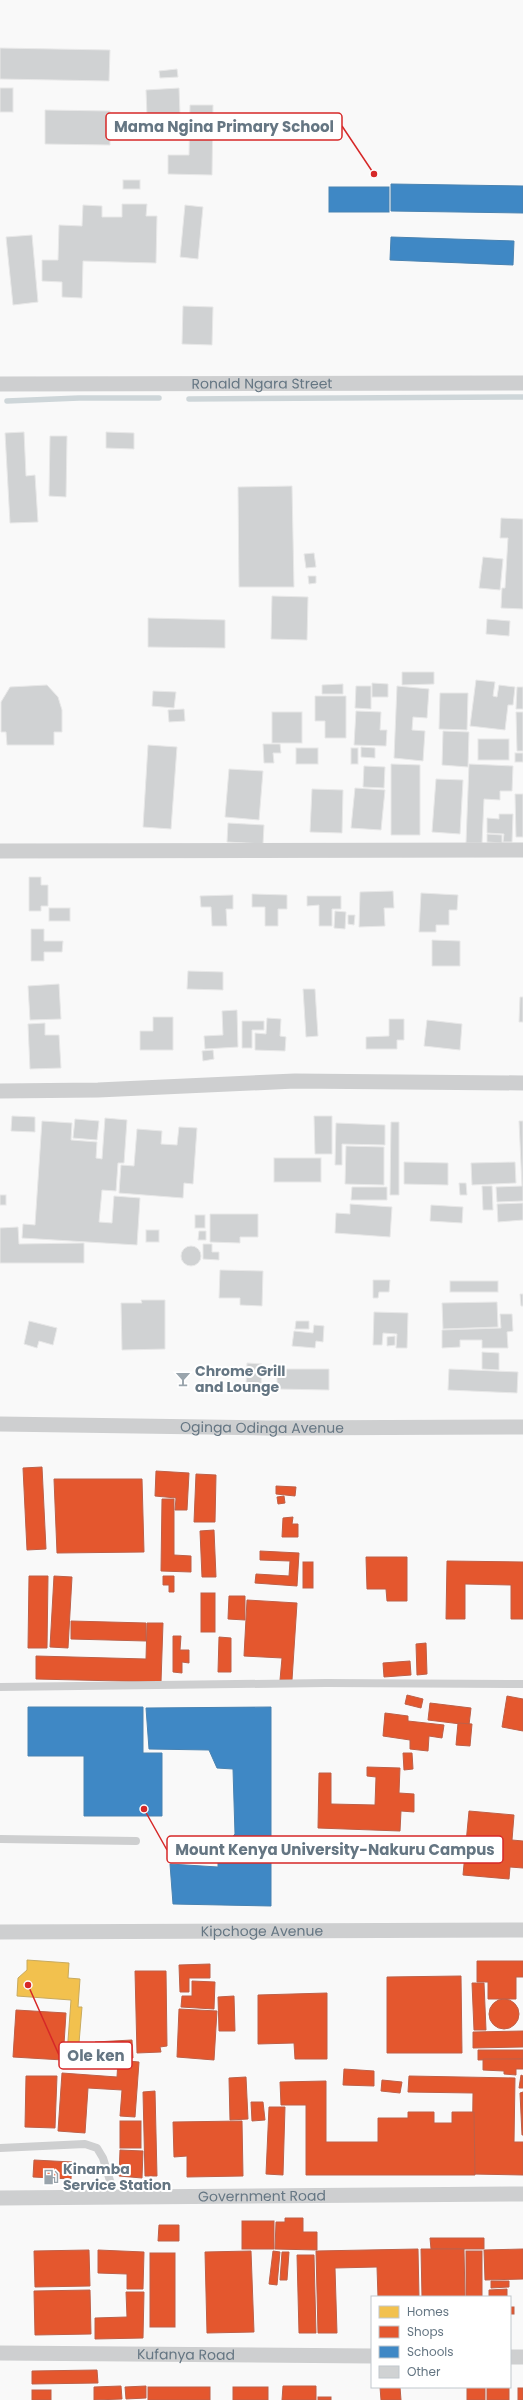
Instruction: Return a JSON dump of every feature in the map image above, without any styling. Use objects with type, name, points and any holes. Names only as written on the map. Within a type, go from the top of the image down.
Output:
[{"type":"street","name":"Ronald Ngara Street","points":[[0,384],[523,383]]},
{"type":"street","points":[[0,851],[523,850]]},
{"type":"street","points":[[0,1091],[98,1090],[295,1081],[523,1083]]},
{"type":"street","name":"Oginga Odinga Avenue","points":[[0,1424],[266,1428],[523,1427]]},
{"type":"street","name":"Kipchoge Avenue","points":[[0,1932],[523,1930]]},
{"type":"street","name":"Government Road","points":[[0,2198],[523,2194]]},
{"type":"street","name":"Kufanya Road","points":[[0,2353],[371,2356]]},
{"type":"street","points":[[511,2357],[523,2357]]},
{"type":"lane","points":[[0,1687],[326,1683],[523,1684]]},
{"type":"lane","points":[[0,1839],[136,1841]]},
{"type":"lane","points":[[0,2148],[85,2144],[97,2148],[103,2158],[115,2197]]},
{"type":"building: Homes","points":[[27,1960],[69,1963],[68,1978],[80,1979],[78,2007],[82,2007],[78,2055],[67,2054],[71,2000],[17,1996],[18,1978],[27,1970]]},
{"type":"building: Shops","points":[[42,1467],[46,1549],[27,1550],[23,1468]]},
{"type":"building: Shops","points":[[156,1471],[189,1473],[187,1510],[175,1510],[176,1498],[155,1496]]},
{"type":"building: Shops","points":[[196,1474],[216,1475],[215,1522],[194,1522]]},
{"type":"building: Shops","points":[[54,1479],[142,1479],[144,1552],[57,1553]]},
{"type":"building: Shops","points":[[276,1486],[296,1487],[295,1496],[276,1494]]},
{"type":"building: Shops","points":[[284,1496],[285,1503],[278,1504],[277,1497]]},
{"type":"building: Shops","points":[[162,1499],[174,1499],[174,1555],[191,1556],[191,1572],[161,1571]]},
{"type":"building: Shops","points":[[293,1517],[292,1524],[298,1524],[298,1537],[282,1537],[283,1518]]},
{"type":"building: Shops","points":[[214,1530],[216,1577],[202,1577],[200,1531]]},
{"type":"building: Shops","points":[[260,1551],[299,1553],[297,1586],[255,1583],[256,1574],[289,1576],[290,1561],[260,1560]]},
{"type":"building: Shops","points":[[366,1557],[407,1557],[407,1601],[387,1601],[386,1589],[367,1589]]},
{"type":"building: Shops","points":[[447,1561],[523,1562],[523,1619],[511,1619],[511,1585],[465,1584],[465,1619],[446,1619]]},
{"type":"building: Shops","points":[[303,1562],[313,1562],[313,1588],[303,1588]]},
{"type":"building: Shops","points":[[29,1576],[48,1576],[47,1648],[28,1648]]},
{"type":"building: Shops","points":[[54,1576],[72,1577],[68,1648],[50,1647]]},
{"type":"building: Shops","points":[[163,1576],[174,1576],[174,1592],[169,1592],[169,1585],[163,1585]]},
{"type":"building: Shops","points":[[201,1593],[215,1593],[215,1632],[201,1632]]},
{"type":"building: Shops","points":[[229,1596],[245,1596],[245,1620],[228,1619]]},
{"type":"building: Shops","points":[[247,1600],[297,1603],[292,1680],[280,1680],[282,1658],[244,1656]]},
{"type":"building: Shops","points":[[71,1621],[146,1623],[146,1641],[71,1639]]},
{"type":"building: Shops","points":[[147,1623],[163,1623],[161,1682],[36,1679],[36,1656],[146,1659]]},
{"type":"building: Shops","points":[[173,1636],[181,1636],[180,1650],[189,1650],[189,1663],[182,1662],[182,1673],[173,1672]]},
{"type":"building: Shops","points":[[219,1637],[231,1638],[231,1672],[218,1672]]},
{"type":"building: Shops","points":[[426,1643],[427,1674],[417,1675],[416,1644]]},
{"type":"building: Shops","points":[[410,1661],[411,1675],[384,1677],[383,1663]]},
{"type":"building: Shops","points":[[407,1695],[423,1699],[421,1708],[405,1704]]},
{"type":"building: Shops","points":[[507,1696],[523,1699],[523,1731],[502,1727]]},
{"type":"building: Shops","points":[[430,1703],[471,1708],[469,1725],[428,1720]]},
{"type":"building: Shops","points":[[385,1713],[408,1716],[408,1721],[444,1725],[442,1738],[429,1736],[428,1751],[410,1749],[410,1740],[383,1736]]},
{"type":"building: Shops","points":[[458,1723],[472,1724],[470,1746],[456,1745]]},
{"type":"building: Shops","points":[[403,1753],[412,1753],[413,1769],[404,1770]]},
{"type":"building: Shops","points":[[367,1767],[400,1768],[399,1793],[414,1794],[414,1812],[401,1811],[400,1831],[318,1828],[319,1773],[331,1773],[331,1804],[375,1805],[376,1777],[367,1776]]},
{"type":"building: Shops","points":[[469,1811],[514,1815],[512,1840],[523,1841],[523,1868],[510,1867],[509,1879],[463,1875]]},
{"type":"building: Shops","points":[[477,1961],[523,1961],[523,1977],[516,1977],[516,1999],[488,1999],[488,1982],[477,1982]]},
{"type":"building: Shops","points":[[210,1964],[210,1978],[189,1978],[189,1992],[180,1992],[179,1965]]},
{"type":"building: Shops","points":[[135,1971],[166,1971],[167,2046],[160,2047],[161,2052],[137,2053]]},
{"type":"building: Shops","points":[[461,1976],[462,2053],[387,2053],[387,1977]]},
{"type":"building: Shops","points":[[192,1981],[215,1982],[214,2009],[181,2007],[182,1996],[192,1996]]},
{"type":"building: Shops","points":[[472,1983],[484,1983],[486,2030],[474,2030]]},
{"type":"building: Shops","points":[[327,1993],[327,2059],[295,2059],[294,2043],[258,2044],[258,1995]]},
{"type":"building: Shops","points":[[234,1996],[235,2031],[219,2031],[218,1997]]},
{"type":"building: Shops","points":[[504,1999],[514,2004],[519,2014],[514,2024],[504,2029],[494,2024],[489,2014],[494,2004]]},
{"type":"building: Shops","points":[[179,2009],[217,2011],[214,2060],[177,2057]]},
{"type":"building: Shops","points":[[16,2010],[66,2013],[63,2060],[13,2057]]},
{"type":"building: Shops","points":[[523,2031],[523,2047],[473,2048],[473,2032]]},
{"type":"building: Shops","points":[[132,2040],[133,2058],[96,2060],[95,2042]]},
{"type":"building: Shops","points":[[478,2050],[523,2050],[523,2059],[478,2060]]},
{"type":"building: Shops","points":[[483,2059],[523,2059],[523,2069],[516,2069],[516,2075],[504,2074],[504,2071],[483,2070]]},
{"type":"building: Shops","points":[[118,2060],[139,2062],[135,2117],[120,2116],[122,2090],[88,2088],[85,2133],[58,2131],[62,2073],[117,2077]]},
{"type":"building: Shops","points":[[344,2069],[374,2071],[374,2086],[343,2085]]},
{"type":"building: Shops","points":[[521,2075],[523,2076],[523,2088],[519,2088]]},
{"type":"building: Shops","points":[[26,2076],[57,2076],[55,2128],[25,2127]]},
{"type":"building: Shops","points":[[409,2076],[515,2078],[514,2142],[523,2142],[523,2175],[472,2174],[473,2093],[408,2092]]},
{"type":"building: Shops","points":[[246,2077],[248,2119],[230,2120],[229,2078]]},
{"type":"building: Shops","points":[[382,2080],[402,2082],[400,2093],[381,2091]]},
{"type":"building: Shops","points":[[326,2081],[326,2142],[378,2142],[378,2118],[408,2118],[408,2112],[434,2112],[434,2123],[452,2123],[452,2112],[474,2112],[475,2175],[306,2175],[306,2105],[281,2105],[280,2082]]},
{"type":"building: Shops","points":[[155,2091],[157,2176],[145,2176],[143,2092]]},
{"type":"building: Shops","points":[[523,2092],[523,2135],[522,2135],[520,2093]]},
{"type":"building: Shops","points":[[251,2102],[263,2102],[265,2120],[252,2121]]},
{"type":"building: Shops","points":[[269,2107],[285,2107],[283,2175],[266,2174]]},
{"type":"building: Shops","points":[[120,2121],[141,2121],[141,2148],[120,2148]]},
{"type":"building: Shops","points":[[242,2121],[243,2176],[187,2177],[187,2156],[174,2157],[173,2122]]},
{"type":"building: Shops","points":[[120,2150],[143,2151],[142,2178],[119,2176]]},
{"type":"building: Shops","points":[[34,2160],[72,2162],[71,2179],[33,2177]]},
{"type":"building: Shops","points":[[285,2218],[303,2218],[303,2232],[317,2232],[317,2250],[275,2249],[276,2222],[285,2222]]},
{"type":"building: Shops","points":[[242,2221],[274,2221],[274,2249],[242,2249]]},
{"type":"building: Shops","points":[[159,2225],[179,2225],[179,2241],[158,2241]]},
{"type":"building: Shops","points":[[430,2238],[484,2238],[484,2249],[431,2249]]},
{"type":"building: Shops","points":[[418,2249],[419,2296],[378,2296],[377,2267],[335,2268],[337,2333],[318,2333],[316,2251]]},
{"type":"building: Shops","points":[[421,2249],[464,2249],[465,2296],[422,2296]]},
{"type":"building: Shops","points":[[523,2249],[523,2279],[485,2280],[484,2250]]},
{"type":"building: Shops","points":[[89,2250],[90,2286],[35,2287],[34,2251]]},
{"type":"building: Shops","points":[[98,2250],[144,2252],[143,2289],[127,2289],[127,2274],[98,2273]]},
{"type":"building: Shops","points":[[251,2251],[254,2332],[207,2333],[205,2252]]},
{"type":"building: Shops","points":[[273,2251],[280,2252],[277,2285],[269,2284]]},
{"type":"building: Shops","points":[[466,2251],[482,2251],[482,2296],[466,2296]]},
{"type":"building: Shops","points":[[282,2252],[289,2252],[287,2280],[280,2280]]},
{"type":"building: Shops","points":[[150,2253],[175,2253],[175,2327],[150,2327]]},
{"type":"building: Shops","points":[[297,2255],[314,2255],[316,2333],[299,2333]]},
{"type":"building: Shops","points":[[491,2281],[509,2281],[509,2287],[491,2288]]},
{"type":"building: Shops","points":[[507,2289],[507,2296],[489,2296],[489,2290]]},
{"type":"building: Shops","points":[[90,2290],[91,2334],[35,2335],[34,2291]]},
{"type":"building: Shops","points":[[126,2292],[144,2292],[143,2338],[95,2339],[95,2318],[127,2317]]},
{"type":"building: Shops","points":[[511,2307],[514,2307],[514,2314],[511,2314]]},
{"type":"building: Shops","points":[[97,2370],[98,2383],[32,2384],[32,2371]]},
{"type":"building: Shops","points":[[121,2386],[122,2399],[94,2400],[94,2387]]},
{"type":"building: Shops","points":[[146,2386],[146,2398],[126,2399],[125,2387]]},
{"type":"building: Shops","points":[[283,2386],[316,2386],[316,2400],[282,2400]]},
{"type":"building: Shops","points":[[148,2387],[210,2387],[210,2400],[148,2400]]},
{"type":"building: Shops","points":[[233,2387],[268,2387],[268,2400],[233,2400]]},
{"type":"building: Shops","points":[[380,2388],[400,2388],[401,2400],[381,2400]]},
{"type":"building: Shops","points":[[467,2388],[485,2388],[485,2400],[467,2400]]},
{"type":"building: Shops","points":[[487,2388],[509,2388],[509,2400],[487,2400]]},
{"type":"building: Shops","points":[[518,2388],[523,2388],[523,2400],[518,2400]]},
{"type":"building: Shops","points":[[32,2390],[51,2390],[51,2400],[32,2400]]},
{"type":"building: Shops","points":[[318,2397],[331,2397],[331,2400],[318,2400]]},
{"type":"building: Schools","points":[[391,184],[523,186],[523,213],[391,211]]},
{"type":"building: Schools","points":[[329,187],[389,187],[389,212],[329,212]]},
{"type":"building: Schools","points":[[391,237],[514,241],[513,265],[390,260]]},
{"type":"building: Schools","points":[[28,1707],[143,1707],[143,1753],[162,1753],[162,1816],[84,1816],[84,1756],[28,1756]]},
{"type":"building: Schools","points":[[271,1707],[271,1906],[173,1904],[170,1864],[218,1867],[218,1853],[235,1834],[233,1769],[217,1768],[209,1750],[149,1749],[146,1708]]},
{"type":"building: Other","points":[[0,48],[110,50],[109,81],[0,79]]},
{"type":"building: Other","points":[[177,69],[178,77],[160,78],[159,71]]},
{"type":"building: Other","points":[[0,88],[13,88],[13,112],[0,112]]},
{"type":"building: Other","points":[[179,88],[180,114],[147,116],[146,90]]},
{"type":"building: Other","points":[[190,105],[213,105],[212,175],[168,174],[168,155],[189,155]]},
{"type":"building: Other","points":[[45,110],[110,111],[110,145],[45,144]]},
{"type":"building: Other","points":[[123,180],[140,180],[140,189],[123,189]]},
{"type":"building: Other","points":[[122,204],[147,204],[146,216],[157,216],[156,263],[83,261],[82,298],[62,297],[62,282],[42,281],[42,260],[58,260],[59,225],[82,226],[83,205],[102,206],[102,217],[122,217]]},
{"type":"building: Other","points":[[185,205],[203,207],[198,259],[180,257]]},
{"type":"building: Other","points":[[32,235],[38,302],[13,305],[6,237]]},
{"type":"building: Other","points":[[183,306],[213,307],[212,345],[182,344]]},
{"type":"building: Other","points":[[24,432],[26,476],[35,475],[38,522],[10,523],[5,433]]},
{"type":"building: Other","points":[[106,432],[134,433],[134,449],[106,448]]},
{"type":"building: Other","points":[[50,436],[67,436],[66,497],[49,496]]},
{"type":"building: Other","points":[[292,486],[294,587],[239,587],[238,487]]},
{"type":"building: Other","points":[[501,518],[523,519],[523,609],[501,608],[502,588],[505,588],[508,538],[500,538]]},
{"type":"building: Other","points":[[314,553],[316,567],[306,568],[304,554]]},
{"type":"building: Other","points":[[483,557],[503,559],[500,590],[479,588]]},
{"type":"building: Other","points":[[308,576],[316,576],[316,583],[309,584]]},
{"type":"building: Other","points":[[272,596],[308,597],[307,640],[271,639]]},
{"type":"building: Other","points":[[148,618],[225,620],[225,648],[148,647]]},
{"type":"building: Other","points":[[487,619],[510,621],[509,636],[486,634]]},
{"type":"building: Other","points":[[402,672],[434,672],[434,684],[402,685]]},
{"type":"building: Other","points":[[476,680],[495,682],[493,696],[497,697],[499,685],[515,687],[513,705],[508,705],[505,730],[470,726]]},
{"type":"building: Other","points":[[372,683],[388,684],[388,697],[372,697]]},
{"type":"building: Other","points":[[343,684],[343,694],[322,694],[322,685]]},
{"type":"building: Other","points":[[47,685],[58,697],[62,710],[62,732],[54,732],[54,745],[7,745],[6,732],[1,732],[1,702],[10,687]]},
{"type":"building: Other","points":[[356,686],[371,686],[371,709],[355,708]]},
{"type":"building: Other","points":[[397,686],[429,689],[427,718],[413,717],[412,730],[425,731],[423,761],[394,758]]},
{"type":"building: Other","points":[[517,687],[523,687],[523,709],[516,709]]},
{"type":"building: Other","points":[[153,691],[176,692],[174,708],[152,706]]},
{"type":"building: Other","points":[[440,693],[468,693],[467,730],[439,729]]},
{"type":"building: Other","points":[[315,696],[346,696],[346,738],[325,738],[325,721],[315,721]]},
{"type":"building: Other","points":[[184,709],[185,721],[169,722],[168,710]]},
{"type":"building: Other","points":[[356,711],[381,712],[380,730],[387,730],[386,746],[354,745]]},
{"type":"building: Other","points":[[272,712],[302,712],[302,743],[272,743]]},
{"type":"building: Other","points":[[516,712],[523,712],[523,751],[517,751]]},
{"type":"building: Other","points":[[443,731],[469,732],[468,767],[442,765]]},
{"type":"building: Other","points":[[478,739],[509,739],[509,760],[478,760]]},
{"type":"building: Other","points":[[263,744],[280,744],[281,753],[273,753],[274,763],[264,763]]},
{"type":"building: Other","points":[[148,745],[177,747],[171,829],[143,827]]},
{"type":"building: Other","points":[[361,747],[375,748],[375,758],[361,757]]},
{"type":"building: Other","points":[[296,748],[318,748],[318,764],[296,764]]},
{"type":"building: Other","points":[[351,748],[358,748],[358,764],[351,764]]},
{"type":"building: Other","points":[[515,753],[523,753],[523,762],[515,762]]},
{"type":"building: Other","points":[[391,764],[420,765],[420,835],[391,835]]},
{"type":"building: Other","points":[[469,764],[513,766],[512,791],[500,791],[500,800],[484,799],[482,843],[466,843]]},
{"type":"building: Other","points":[[364,766],[385,767],[384,788],[363,787]]},
{"type":"building: Other","points":[[229,769],[263,771],[259,820],[225,817]]},
{"type":"building: Other","points":[[436,779],[463,780],[460,834],[432,832]]},
{"type":"building: Other","points":[[355,788],[385,790],[381,830],[351,828]]},
{"type":"building: Other","points":[[312,789],[343,790],[342,833],[310,832]]},
{"type":"building: Other","points":[[515,794],[523,794],[523,837],[516,837]]},
{"type":"building: Other","points":[[499,814],[513,814],[512,842],[503,842],[504,834],[487,833],[487,818],[499,819]]},
{"type":"building: Other","points":[[228,823],[264,825],[263,844],[227,842]]},
{"type":"building: Other","points":[[487,834],[502,835],[502,843],[487,842]]},
{"type":"building: Other","points":[[29,877],[41,877],[41,885],[48,885],[48,906],[41,906],[41,911],[29,911]]},
{"type":"building: Other","points":[[393,891],[394,908],[384,908],[385,926],[359,927],[360,892]]},
{"type":"building: Other","points":[[421,893],[458,895],[457,910],[449,910],[449,925],[436,925],[436,932],[419,932]]},
{"type":"building: Other","points":[[252,894],[287,895],[287,909],[278,909],[278,926],[265,926],[265,907],[252,907]]},
{"type":"building: Other","points":[[233,895],[233,909],[226,909],[227,926],[212,926],[211,907],[201,907],[200,896]]},
{"type":"building: Other","points":[[307,896],[341,896],[341,909],[332,909],[332,926],[319,926],[319,905],[307,906]]},
{"type":"building: Other","points":[[49,908],[70,908],[70,921],[49,921]]},
{"type":"building: Other","points":[[335,911],[346,912],[345,929],[334,928]]},
{"type":"building: Other","points":[[348,915],[355,915],[354,925],[348,924]]},
{"type":"building: Other","points":[[31,929],[44,929],[44,941],[63,941],[62,952],[44,952],[44,961],[31,961]]},
{"type":"building: Other","points":[[432,940],[460,941],[460,966],[432,966]]},
{"type":"building: Other","points":[[188,971],[223,972],[223,990],[187,989]]},
{"type":"building: Other","points":[[59,984],[61,1019],[30,1020],[28,986]]},
{"type":"building: Other","points":[[303,989],[315,989],[318,1036],[306,1037]]},
{"type":"building: Other","points":[[520,997],[523,997],[523,1022],[519,1022]]},
{"type":"building: Other","points":[[237,1010],[238,1047],[205,1049],[204,1036],[223,1035],[222,1011]]},
{"type":"building: Other","points":[[153,1017],[173,1017],[173,1050],[140,1050],[140,1031],[153,1031]]},
{"type":"building: Other","points":[[267,1018],[281,1019],[280,1036],[286,1037],[285,1051],[255,1050],[255,1033],[266,1034]]},
{"type":"building: Other","points":[[389,1019],[404,1019],[404,1040],[397,1040],[397,1049],[366,1049],[366,1037],[389,1036]]},
{"type":"building: Other","points":[[427,1020],[462,1024],[460,1050],[424,1046]]},
{"type":"building: Other","points":[[242,1021],[264,1021],[264,1030],[252,1030],[252,1048],[242,1048]]},
{"type":"building: Other","points":[[45,1023],[45,1035],[59,1035],[61,1068],[30,1069],[28,1024]]},
{"type":"building: Other","points":[[213,1050],[214,1059],[203,1061],[202,1051]]},
{"type":"building: Other","points":[[12,1116],[35,1117],[35,1132],[11,1131]]},
{"type":"building: Other","points":[[314,1116],[332,1116],[332,1154],[315,1154]]},
{"type":"building: Other","points":[[105,1118],[127,1120],[124,1163],[118,1163],[116,1191],[102,1190],[99,1222],[112,1223],[114,1196],[140,1198],[137,1245],[22,1238],[23,1224],[35,1225],[42,1121],[72,1123],[71,1140],[97,1142],[96,1158],[102,1159]]},
{"type":"building: Other","points":[[75,1119],[99,1121],[97,1140],[73,1138]]},
{"type":"building: Other","points":[[519,1121],[523,1121],[523,1201],[497,1202],[496,1187],[522,1186]]},
{"type":"building: Other","points":[[391,1122],[399,1122],[399,1195],[390,1195]]},
{"type":"building: Other","points":[[336,1123],[385,1125],[385,1145],[342,1144],[342,1165],[335,1165]]},
{"type":"building: Other","points":[[179,1127],[197,1128],[193,1184],[184,1183],[183,1198],[119,1193],[121,1165],[134,1166],[137,1129],[162,1131],[161,1144],[177,1145]]},
{"type":"building: Other","points":[[346,1146],[384,1147],[384,1185],[345,1184]]},
{"type":"building: Other","points":[[274,1158],[321,1158],[321,1182],[274,1182]]},
{"type":"building: Other","points":[[404,1162],[448,1163],[448,1185],[404,1184]]},
{"type":"building: Other","points":[[515,1162],[516,1183],[472,1185],[471,1163]]},
{"type":"building: Other","points":[[459,1183],[466,1183],[467,1195],[460,1195]]},
{"type":"building: Other","points":[[482,1186],[492,1186],[493,1210],[483,1210]]},
{"type":"building: Other","points":[[352,1187],[387,1187],[387,1200],[351,1200]]},
{"type":"building: Other","points":[[0,1195],[6,1195],[6,1205],[0,1205]]},
{"type":"building: Other","points":[[523,1203],[523,1220],[498,1222],[497,1204]]},
{"type":"building: Other","points":[[350,1204],[392,1207],[390,1237],[335,1233],[336,1213],[350,1214]]},
{"type":"building: Other","points":[[431,1205],[463,1207],[462,1223],[430,1221]]},
{"type":"building: Other","points":[[210,1214],[258,1214],[258,1237],[240,1237],[240,1243],[210,1242]]},
{"type":"building: Other","points":[[195,1215],[205,1215],[205,1228],[195,1228]]},
{"type":"building: Other","points":[[18,1227],[19,1244],[84,1243],[84,1263],[0,1263],[0,1228]]},
{"type":"building: Other","points":[[146,1230],[159,1230],[159,1242],[146,1242]]},
{"type":"building: Other","points":[[199,1231],[206,1231],[206,1240],[198,1240]]},
{"type":"building: Other","points":[[203,1244],[212,1244],[212,1252],[219,1252],[219,1260],[203,1259]]},
{"type":"building: Other","points":[[187,1246],[195,1246],[201,1252],[201,1260],[195,1266],[187,1266],[181,1260],[181,1252]]},
{"type":"building: Other","points":[[220,1270],[263,1271],[262,1306],[240,1305],[240,1298],[219,1298]]},
{"type":"building: Other","points":[[373,1280],[390,1280],[389,1292],[379,1292],[378,1298],[373,1298]]},
{"type":"building: Other","points":[[450,1281],[498,1281],[498,1292],[450,1292]]},
{"type":"building: Other","points":[[520,1294],[523,1294],[523,1306],[521,1306]]},
{"type":"building: Other","points":[[141,1300],[165,1300],[165,1349],[122,1350],[121,1303],[142,1303]]},
{"type":"building: Other","points":[[497,1302],[498,1327],[443,1329],[442,1303]]},
{"type":"building: Other","points":[[374,1312],[408,1313],[407,1348],[396,1348],[397,1334],[383,1333],[382,1345],[373,1345]]},
{"type":"building: Other","points":[[500,1314],[512,1314],[513,1331],[507,1332],[508,1348],[482,1348],[482,1340],[460,1340],[460,1347],[442,1348],[442,1330],[501,1328]]},
{"type":"building: Other","points":[[29,1321],[57,1328],[53,1345],[39,1341],[37,1348],[24,1344]]},
{"type":"building: Other","points":[[296,1321],[309,1321],[309,1329],[295,1329]]},
{"type":"building: Other","points":[[314,1325],[324,1326],[323,1342],[316,1341],[315,1348],[292,1346],[294,1331],[313,1333]]},
{"type":"building: Other","points":[[395,1336],[395,1345],[387,1346],[387,1337]]},
{"type":"building: Other","points":[[482,1352],[499,1353],[499,1370],[482,1369]]},
{"type":"building: Other","points":[[247,1363],[262,1364],[261,1384],[246,1384]]},
{"type":"building: Other","points":[[277,1369],[329,1369],[329,1390],[277,1389]]},
{"type":"building: Other","points":[[449,1369],[518,1372],[517,1393],[448,1390]]},
{"type":"waterway","points":[[189,399],[523,397]]},
{"type":"waterway","points":[[7,401],[79,398],[159,398]]},
{"type":"place","name":"Mama Ngina Primary School","points":[[374,174]]},
{"type":"place","name":"Chrome Grill and Lounge","points":[[183,1379]]},
{"type":"place","name":"Mount Kenya University-Nakuru Campus","points":[[144,1809]]},
{"type":"place","name":"Ole ken","points":[[28,1985]]},
{"type":"place","name":"Kinamba Service Station","points":[[51,2177]]}]
